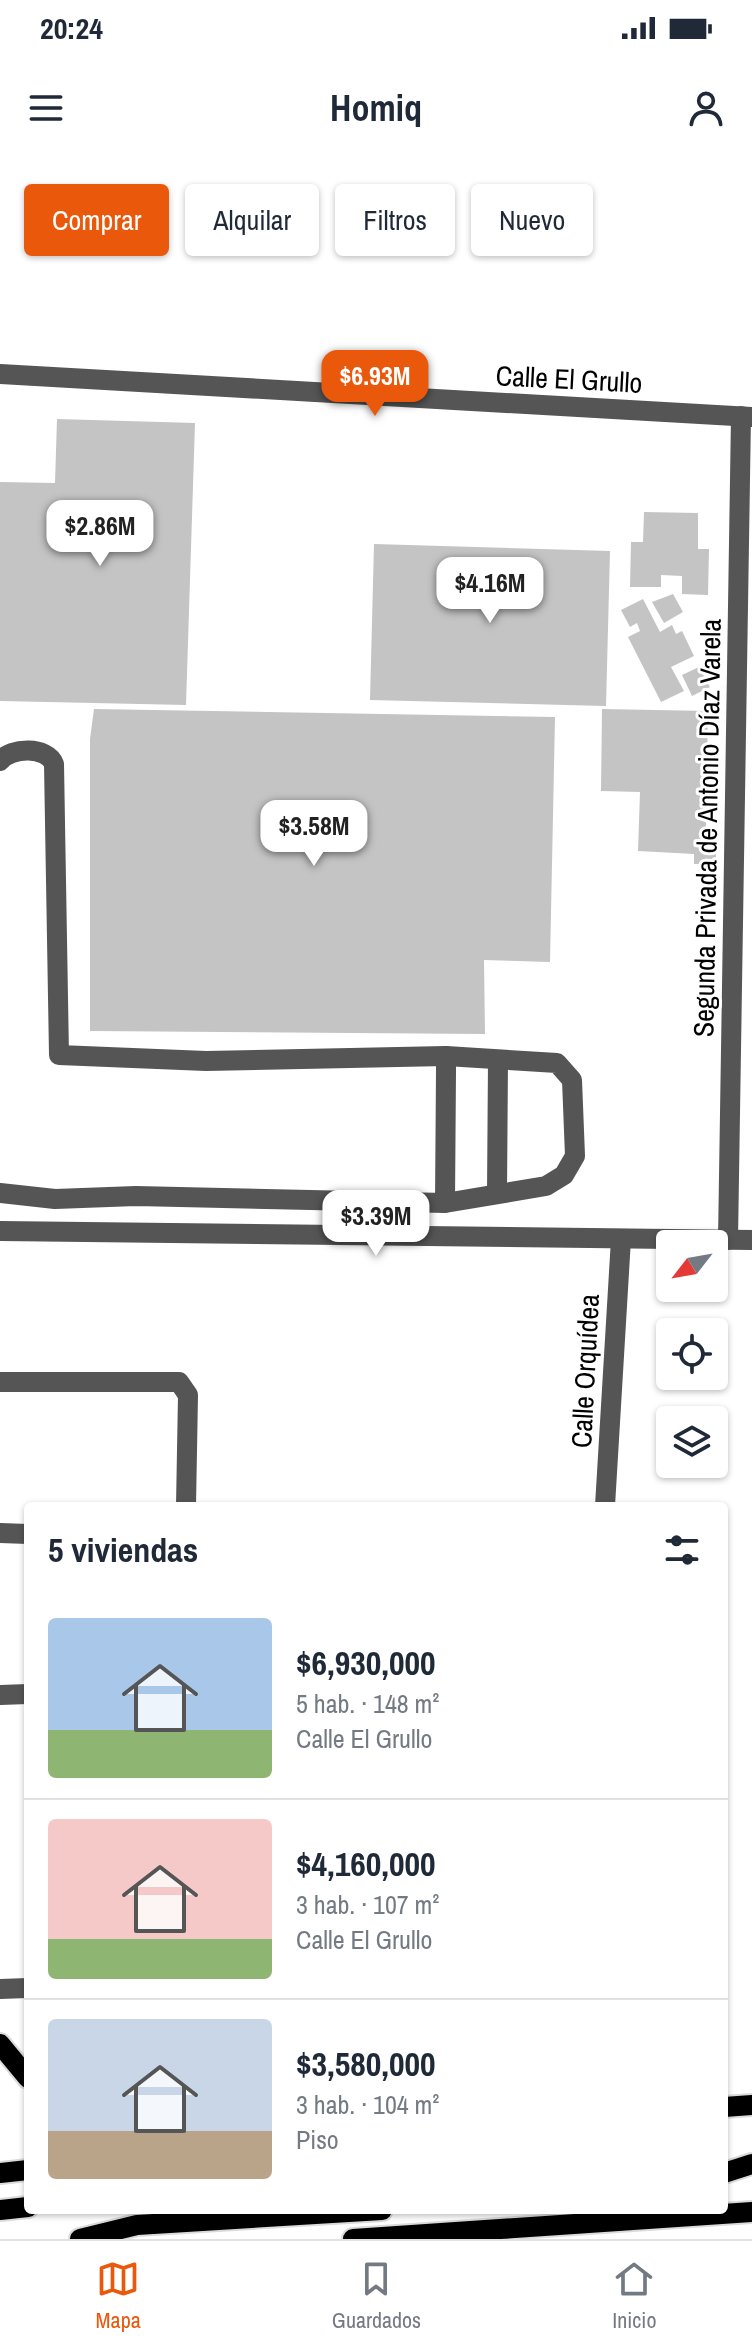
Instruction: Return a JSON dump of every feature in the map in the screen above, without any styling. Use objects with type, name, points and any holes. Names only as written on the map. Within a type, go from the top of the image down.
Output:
[{"type":"main road","points":[[0,2044],[24,2073]]},
{"type":"main road","points":[[728,2107],[752,2105]]},
{"type":"main road","points":[[0,2173],[24,2170]]},
{"type":"main road","points":[[0,2210],[24,2207]]},
{"type":"main road","points":[[353,2239],[563,2232],[752,2212]]},
{"type":"main road","points":[[80,2239],[137,2225],[317,2214]]},
{"type":"street","name":"Calle El Grullo","points":[[0,374],[746,417]]},
{"type":"street","name":"Segunda Privada de Antonio Díaz Varela","points":[[728,1240],[746,417]]},
{"type":"street","points":[[0,761],[3,756],[15,752],[43,751],[51,756],[54,764],[59,1055],[220,1061],[446,1056],[557,1063],[572,1080],[575,1156],[564,1175],[546,1186],[445,1203],[136,1196],[55,1199],[0,1193]]},
{"type":"street","points":[[445,1203],[446,1056]]},
{"type":"street","points":[[497,1193],[498,1060]]},
{"type":"street","points":[[0,1231],[656,1239]]},
{"type":"street","name":"Calle Orquídea","points":[[605,1502],[621,1239]]},
{"type":"street","points":[[728,1240],[752,1240]]},
{"type":"street","points":[[0,1382],[179,1382],[188,1395],[186,1502]]},
{"type":"street","points":[[0,1526],[24,1533]]},
{"type":"street","points":[[0,1695],[24,1694]]},
{"type":"street","points":[[0,1989],[24,1988]]},
{"type":"building","points":[[57,419],[195,423],[186,705],[0,701],[0,482],[55,483]]},
{"type":"building","points":[[644,512],[698,513],[698,549],[709,549],[708,595],[682,594],[682,576],[661,575],[661,587],[630,587],[631,542],[643,542]]},
{"type":"building","points":[[374,544],[610,551],[606,706],[370,700]]},
{"type":"building","points":[[673,594],[683,612],[664,623],[652,602]]},
{"type":"building","points":[[643,599],[660,632],[672,625],[676,634],[682,631],[694,656],[671,667],[684,691],[661,702],[628,637],[640,631],[637,623],[630,627],[621,610]]},
{"type":"building","points":[[699,667],[710,687],[692,696],[682,675]]},
{"type":"building","points":[[94,709],[555,717],[550,962],[484,960],[485,1034],[90,1031],[90,739]]},
{"type":"building","points":[[602,709],[708,711],[706,828],[716,828],[716,864],[694,864],[694,854],[638,851],[640,792],[601,791]]}]
